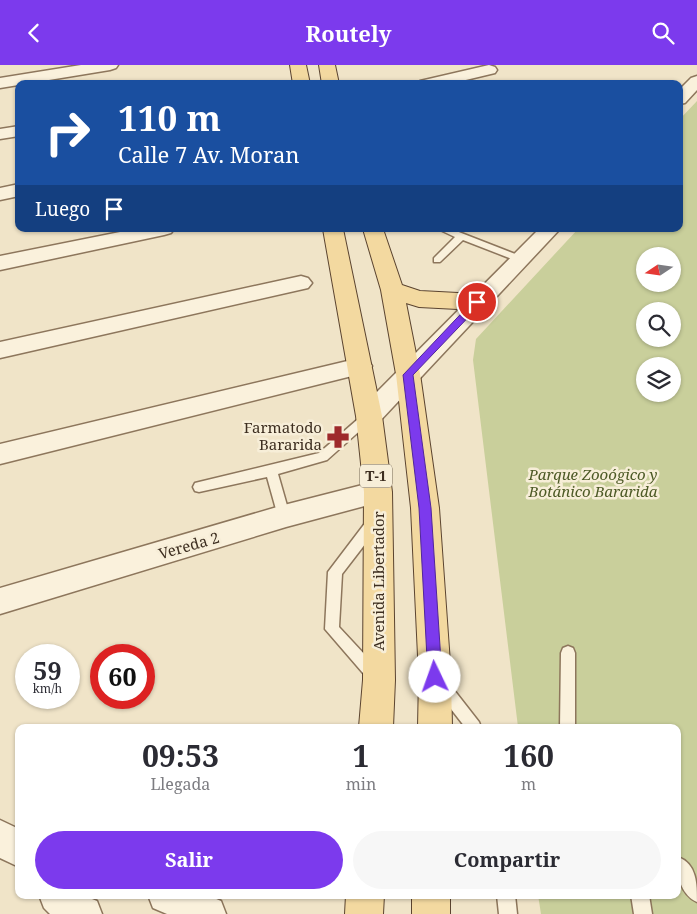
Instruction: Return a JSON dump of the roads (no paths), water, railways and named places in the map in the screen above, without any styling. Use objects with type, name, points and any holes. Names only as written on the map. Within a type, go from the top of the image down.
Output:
[{"type":"main road","points":[[298,65],[301,80]]},
{"type":"main road","points":[[327,65],[330,80]]},
{"type":"main road","name":"Avenida Libertador","points":[[334,232],[369,416],[379,503],[379,680],[376,724]]},
{"type":"main road","points":[[374,232],[392,291],[408,375],[425,508],[435,677],[435,724]]},
{"type":"main road","points":[[392,291],[420,299],[477,302]]},
{"type":"main road","points":[[364,914],[365,899]]},
{"type":"main road","points":[[431,899],[431,914]]},
{"type":"street","points":[[18,80],[110,65]]},
{"type":"street","points":[[450,80],[491,73]]},
{"type":"street","points":[[0,83],[15,81]]},
{"type":"street","points":[[683,95],[697,81]]},
{"type":"street","points":[[0,134],[15,132]]},
{"type":"street","points":[[0,194],[15,191]]},
{"type":"street","points":[[0,263],[150,232]]},
{"type":"street","points":[[369,416],[477,302],[547,232]]},
{"type":"street","points":[[0,350],[301,283]]},
{"type":"street","points":[[0,455],[360,366]]},
{"type":"street","name":"Vereda 2","points":[[0,601],[262,524],[284,515],[379,503]]},
{"type":"street","points":[[0,837],[15,847]]},
{"type":"street","points":[[61,899],[69,908],[84,914]]},
{"type":"street","points":[[175,899],[208,914]]},
{"type":"lane","points":[[451,232],[520,259]]},
{"type":"lane","points":[[437,260],[462,236]]},
{"type":"lane","points":[[199,487],[323,457],[369,416]]},
{"type":"lane","points":[[271,471],[284,515]]},
{"type":"lane","points":[[379,503],[335,572],[332,629],[379,680]]},
{"type":"lane","points":[[566,724],[568,653]]},
{"type":"lane","points":[[435,677],[472,724]]},
{"type":"lane","points":[[681,869],[697,893]]},
{"type":"lane","points":[[506,899],[508,914]]},
{"type":"lane","points":[[641,899],[643,914]]},
{"type":"place","name":"Farmatodo Bararida","points":[[338,437]]},
{"type":"park label","name":"Parque Zooógico y Botánico Bararida","points":[[593,484]]}]
